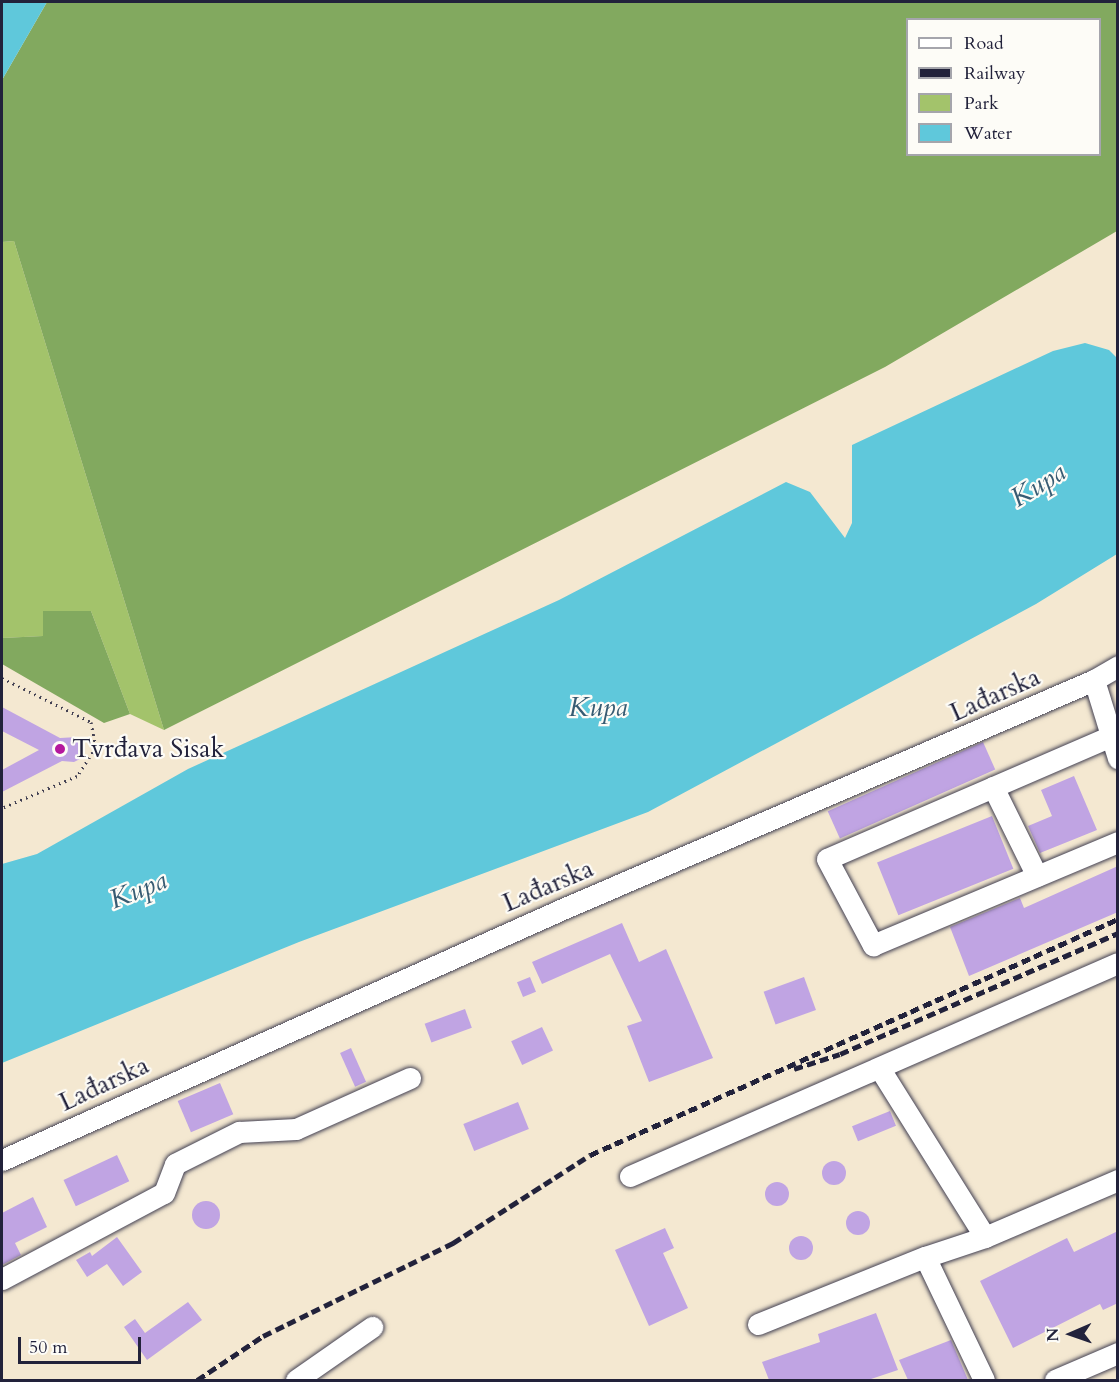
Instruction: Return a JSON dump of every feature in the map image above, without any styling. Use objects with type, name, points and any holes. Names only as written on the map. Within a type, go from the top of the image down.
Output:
[{"type":"street","name":"Lađarska","points":[[2,1160],[526,925],[1094,680],[1118,666]]},
{"type":"street","points":[[1094,680],[1118,758]]},
{"type":"street","points":[[1111,736],[827,859],[873,945],[1118,842]]},
{"type":"street","points":[[993,787],[1037,876]]},
{"type":"street","points":[[630,1176],[880,1069],[1118,963]]},
{"type":"street","points":[[880,1069],[985,1237]]},
{"type":"street","points":[[2,1279],[164,1193],[175,1164],[239,1132],[296,1129],[410,1078]]},
{"type":"street","points":[[758,1324],[925,1257],[985,1237],[1118,1180]]},
{"type":"street","points":[[925,1257],[984,1380]]},
{"type":"street","points":[[296,1380],[372,1327]]},
{"type":"street","points":[[1055,1380],[1118,1353]]},
{"type":"path","points":[[2,678],[91,722],[96,747],[77,776],[2,808]]},
{"type":"green space","points":[[47,2],[1117,2],[1117,231],[885,367],[164,730],[14,241],[2,242],[2,80]]},
{"type":"green space","points":[[14,241],[164,730],[130,714],[91,611],[44,611],[44,636],[2,638],[2,242]]},
{"type":"green space","points":[[43,611],[91,611],[130,714],[104,723],[2,664],[2,638],[43,636]]},
{"type":"water","points":[[2,2],[47,2],[2,80]]},
{"type":"water","name":"Kupa","points":[[1085,343],[1109,350],[1117,358],[1117,554],[1036,604],[648,812],[299,942],[2,1063],[2,864],[37,854],[188,769],[559,600],[786,482],[810,492],[845,538],[852,523],[852,445],[1053,351]]},
{"type":"building","name":"Tvrđava Sisak","points":[[2,707],[60,738],[78,737],[84,747],[82,758],[74,762],[62,761],[2,792],[2,770],[39,750],[2,731]]},
{"type":"building","points":[[983,742],[995,769],[840,839],[828,811]]},
{"type":"building","points":[[1074,776],[1097,830],[1040,853],[1028,826],[1052,816],[1041,790]]},
{"type":"building","points":[[992,816],[1013,869],[898,915],[877,862]]},
{"type":"building","points":[[1118,866],[1118,912],[969,976],[950,927],[1020,898],[1024,908]]},
{"type":"building","points":[[622,923],[639,962],[666,949],[713,1058],[649,1082],[627,1026],[642,1021],[610,954],[542,984],[532,962]]},
{"type":"building","points":[[530,977],[536,992],[523,997],[517,982]]},
{"type":"building","points":[[804,977],[816,1010],[776,1025],[764,992]]},
{"type":"building","points":[[465,1009],[472,1028],[431,1043],[425,1024]]},
{"type":"building","points":[[542,1027],[553,1051],[522,1065],[511,1041]]},
{"type":"building","points":[[351,1048],[366,1082],[355,1087],[340,1053]]},
{"type":"building","points":[[220,1083],[233,1114],[191,1132],[178,1101]]},
{"type":"building","points":[[518,1102],[529,1129],[474,1151],[463,1124]]},
{"type":"building","points":[[890,1111],[896,1126],[858,1141],[852,1126]]},
{"type":"building","points":[[117,1155],[129,1181],[76,1206],[64,1180]]},
{"type":"building","points":[[834,1161],[839,1162],[845,1168],[845,1178],[839,1184],[834,1185],[829,1184],[823,1178],[822,1173],[823,1168],[829,1162]]},
{"type":"building","points":[[777,1182],[782,1183],[788,1189],[788,1199],[782,1205],[777,1206],[772,1205],[766,1199],[765,1194],[766,1189],[772,1183]]},
{"type":"building","points":[[33,1197],[47,1227],[15,1243],[21,1255],[2,1265],[2,1213]]},
{"type":"building","points":[[206,1201],[216,1205],[220,1215],[216,1225],[206,1229],[196,1225],[192,1215],[196,1205]]},
{"type":"building","points":[[858,1211],[863,1212],[869,1218],[869,1228],[863,1234],[858,1235],[853,1234],[847,1228],[846,1223],[847,1218],[853,1212]]},
{"type":"building","points":[[665,1228],[674,1248],[663,1253],[688,1308],[649,1326],[615,1250]]},
{"type":"building","points":[[1118,1231],[1118,1303],[1103,1310],[1100,1304],[1013,1348],[980,1281],[1067,1238],[1074,1252]]},
{"type":"building","points":[[801,1236],[806,1237],[812,1243],[812,1253],[806,1259],[801,1260],[796,1259],[790,1253],[789,1248],[790,1243],[796,1237]]},
{"type":"building","points":[[117,1237],[142,1272],[123,1286],[107,1264],[87,1277],[76,1260],[90,1252],[92,1256]]},
{"type":"building","points":[[188,1302],[202,1320],[147,1360],[124,1327],[135,1319],[145,1333]]},
{"type":"building","points":[[876,1313],[898,1370],[868,1380],[769,1380],[762,1362],[820,1342],[818,1334]]},
{"type":"building","points":[[951,1340],[968,1380],[908,1380],[899,1360]]},
{"type":"railway","points":[[197,1380],[263,1336],[453,1243],[590,1155],[1118,919]]},
{"type":"railway","points":[[794,1069],[840,1054],[1118,933]]},
{"type":"place","name":"Tvrđava Sisak","points":[[60,749]]}]
